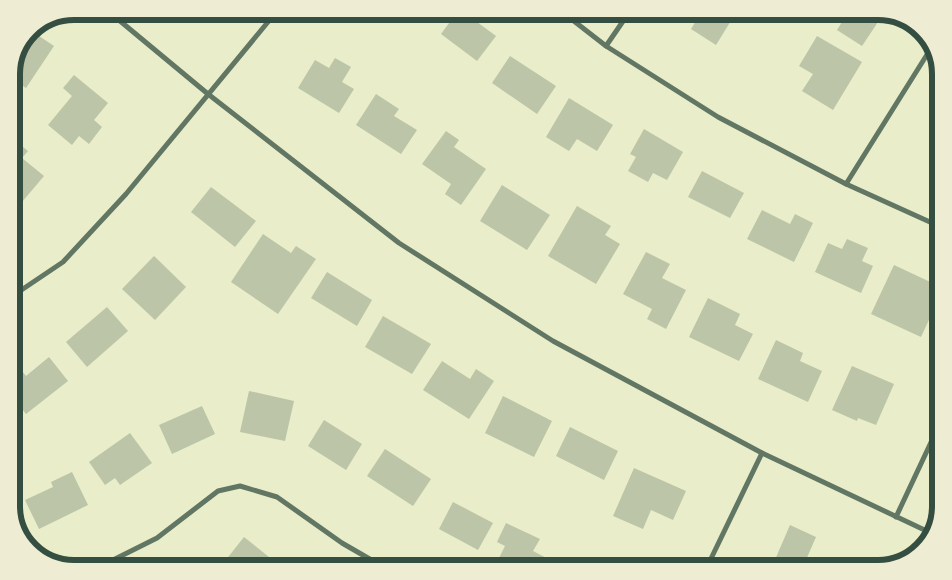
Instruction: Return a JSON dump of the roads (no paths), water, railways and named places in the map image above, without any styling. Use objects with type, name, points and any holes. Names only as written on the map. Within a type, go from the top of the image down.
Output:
[{"type":"street","points":[[119,20],[208,94],[399,243],[553,341],[762,453],[926,531]]},
{"type":"street","points":[[20,291],[63,262],[126,194],[270,20]]},
{"type":"street","points":[[573,20],[606,46],[718,117],[846,184],[932,223]]},
{"type":"street","points":[[606,46],[624,20]]},
{"type":"street","points":[[846,184],[928,53]]},
{"type":"street","points":[[896,517],[932,440]]},
{"type":"street","points":[[710,560],[762,453]]},
{"type":"street","points":[[113,560],[157,538],[218,491],[240,486],[278,497],[342,543],[371,560]]}]
